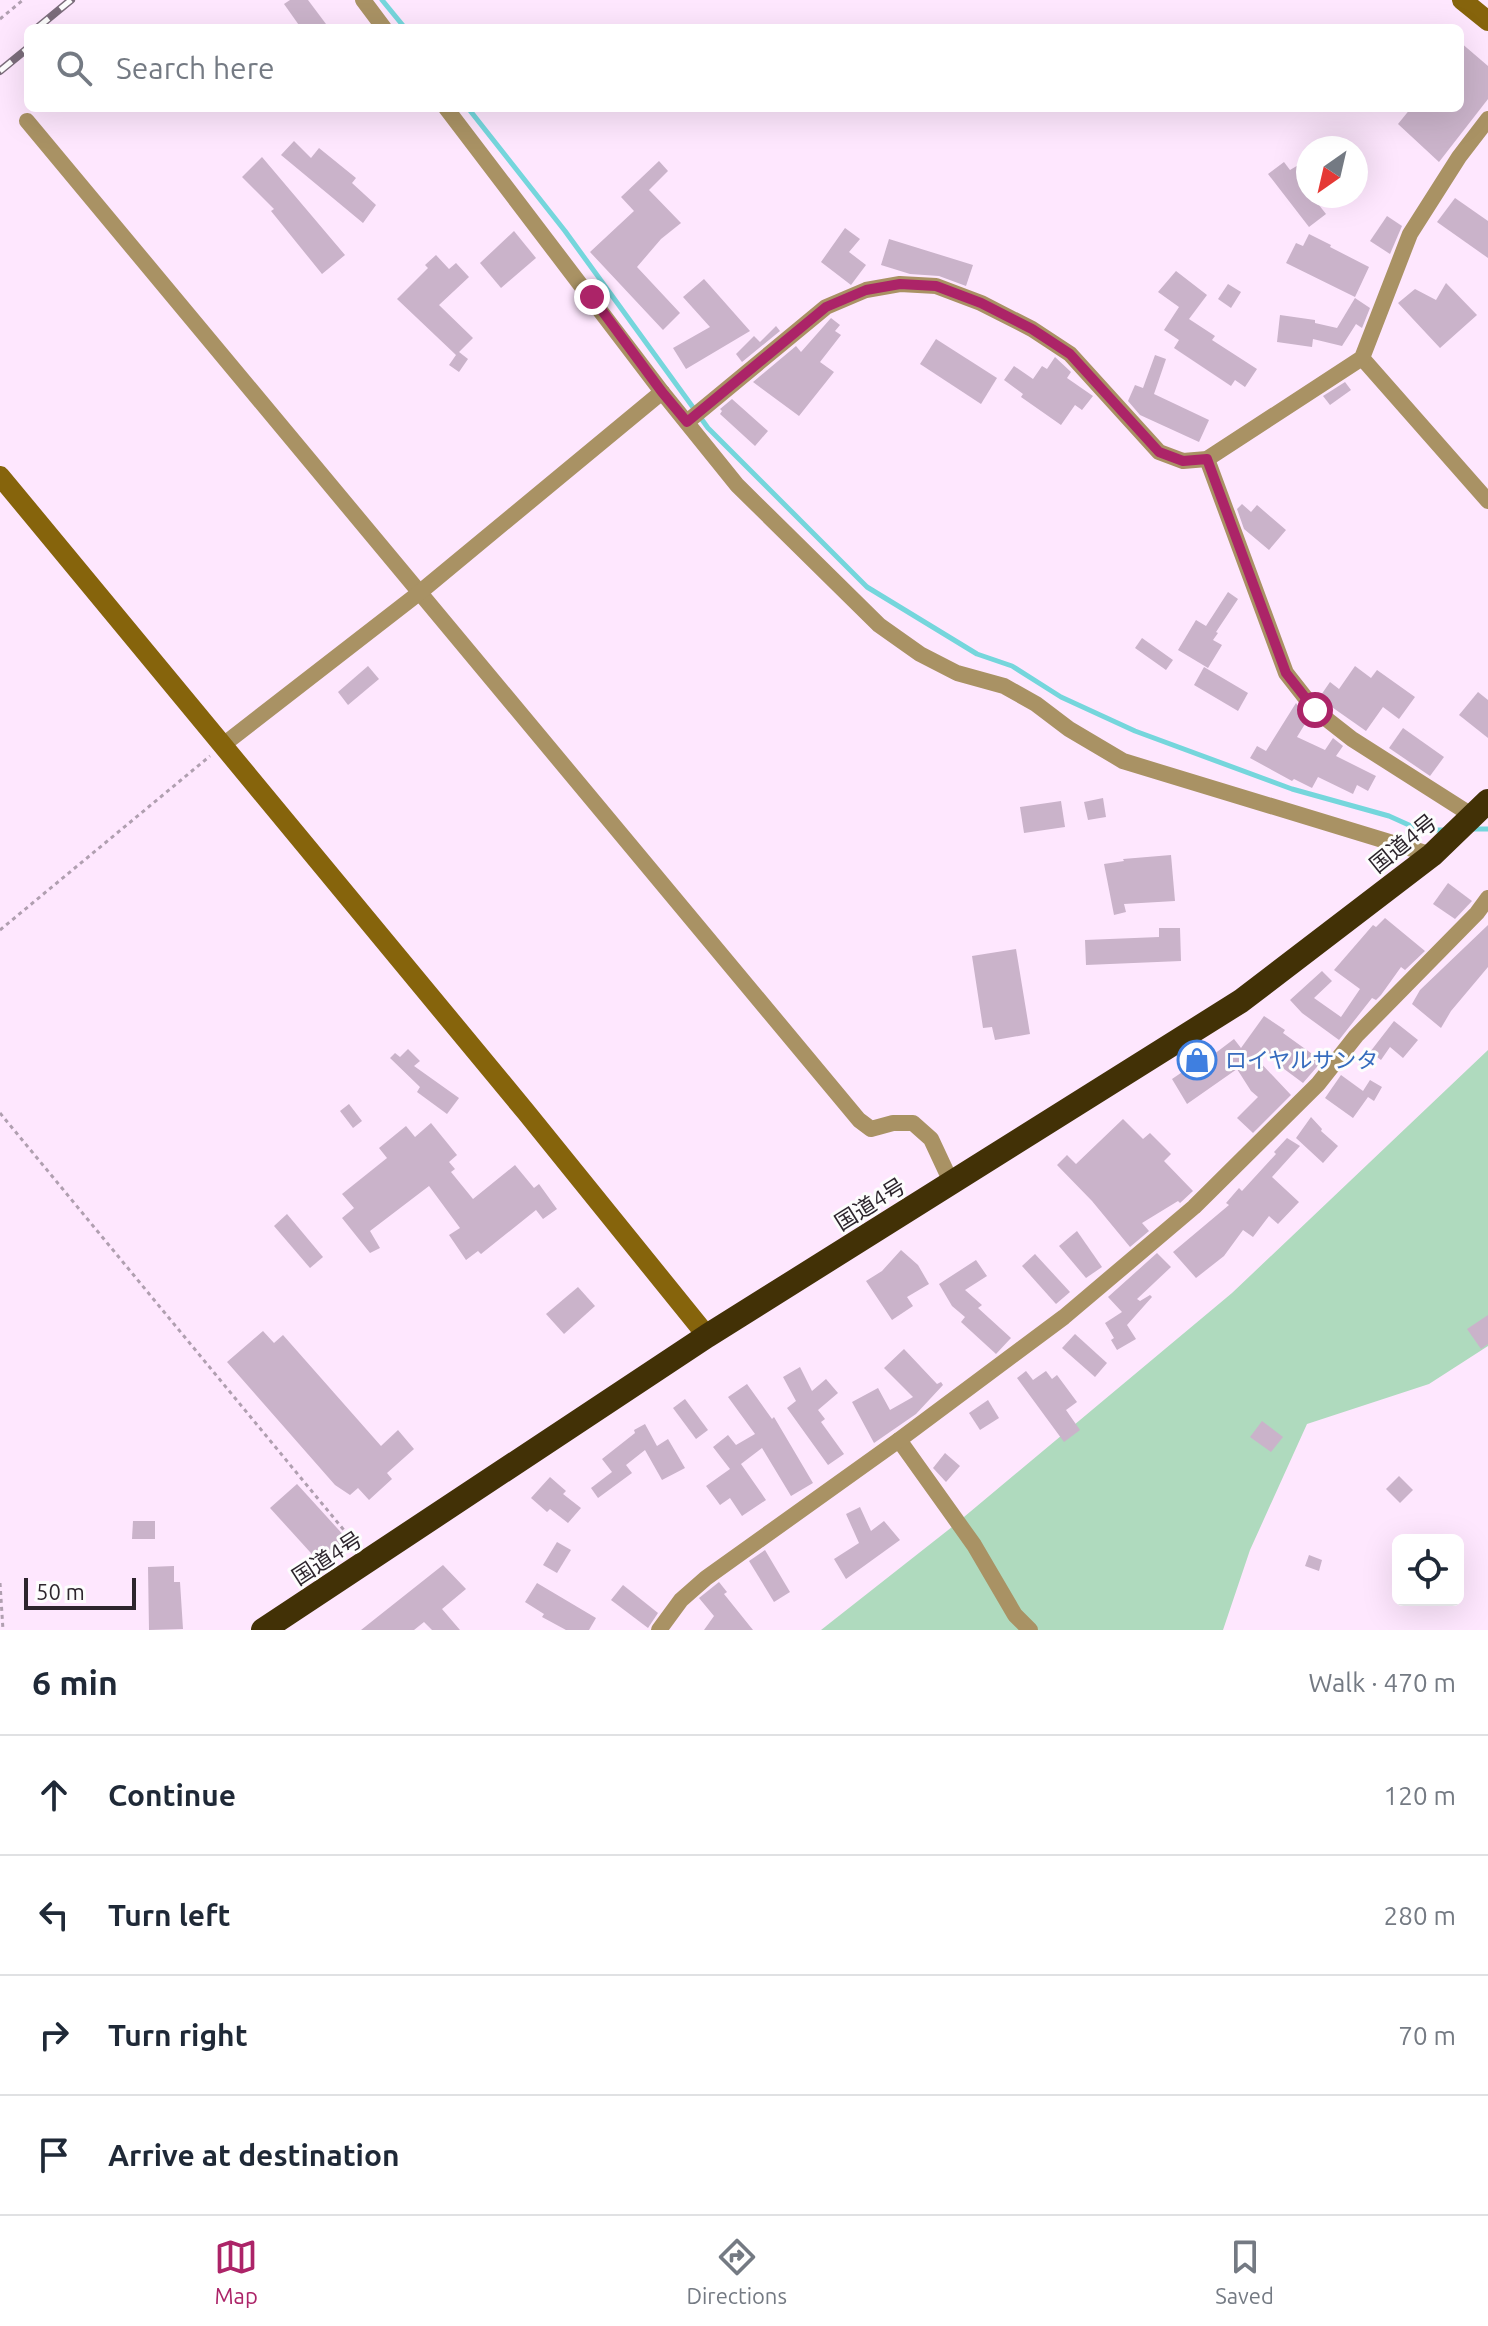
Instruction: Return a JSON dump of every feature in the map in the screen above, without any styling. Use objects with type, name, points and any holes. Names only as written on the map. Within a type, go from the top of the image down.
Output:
[{"type":"highway","name":"国道4号","points":[[263,1630],[707,1336],[1241,1001],[1438,850],[1477,813]]},
{"type":"street","points":[[363,0],[381,24]]},
{"type":"street","points":[[1462,0],[1488,21]]},
{"type":"street","points":[[449,112],[662,392],[694,416],[737,485],[879,625],[920,654],[957,673],[1004,686],[1123,761],[1438,850]]},
{"type":"street","points":[[694,416],[826,307],[866,290],[900,284],[936,286],[981,303],[1032,329],[1070,354],[1159,452],[1183,461],[1207,459],[1362,358],[1410,234],[1459,157],[1488,119]]},
{"type":"street","points":[[27,121],[859,1120],[871,1129],[893,1123],[913,1123],[931,1139],[952,1184]]},
{"type":"street","points":[[1362,358],[1488,501]]},
{"type":"street","points":[[223,745],[419,593],[662,392]]},
{"type":"street","points":[[1207,459],[1286,673],[1304,699],[1352,739],[1477,813]]},
{"type":"street","points":[[0,476],[707,1336]]},
{"type":"street","points":[[659,1630],[681,1600],[706,1578],[1064,1317],[1194,1207],[1318,1084],[1356,1036],[1477,913],[1488,898]]},
{"type":"street","points":[[899,1440],[974,1545],[1015,1615],[1030,1630]]},
{"type":"path","points":[[0,19],[23,0]]},
{"type":"path","points":[[0,930],[223,745]]},
{"type":"path","points":[[0,1113],[369,1562]]},
{"type":"path","points":[[0,1583],[3,1630]]},
{"type":"green space","points":[[1488,1050],[1488,1346],[1429,1384],[1307,1424],[1250,1550],[1223,1630],[821,1630],[952,1527],[1232,1293]]},
{"type":"building","points":[[290,0],[308,0],[326,24],[298,24],[284,4]]},
{"type":"building","points":[[1464,45],[1488,66],[1488,99],[1439,162],[1398,124],[1408,112],[1464,112]]},
{"type":"building","points":[[294,141],[311,158],[319,148],[356,178],[352,183],[376,205],[363,223],[281,155]]},
{"type":"building","points":[[262,157],[345,255],[322,274],[271,211],[274,209],[242,177]]},
{"type":"building","points":[[659,161],[668,171],[649,190],[681,223],[661,239],[637,267],[680,313],[663,330],[590,252],[634,211],[621,197]]},
{"type":"building","points":[[1284,162],[1290,170],[1296,166],[1296,208],[1321,208],[1326,214],[1309,227],[1268,174]]},
{"type":"building","points":[[1455,198],[1488,221],[1488,258],[1437,222]]},
{"type":"building","points":[[1387,216],[1402,226],[1390,254],[1370,241]]},
{"type":"building","points":[[845,228],[860,239],[849,252],[866,265],[851,285],[821,262]]},
{"type":"building","points":[[514,231],[536,258],[501,288],[480,263]]},
{"type":"building","points":[[1309,234],[1369,267],[1355,297],[1286,263],[1296,243],[1303,246]]},
{"type":"building","points":[[889,239],[973,265],[966,286],[939,276],[910,274],[881,265]]},
{"type":"building","points":[[436,255],[449,269],[456,263],[469,277],[439,305],[473,338],[459,352],[468,359],[459,372],[449,365],[456,355],[397,299],[428,268],[425,265]]},
{"type":"building","points":[[1176,271],[1207,295],[1189,319],[1215,336],[1212,340],[1257,369],[1245,387],[1235,380],[1231,386],[1174,348],[1179,340],[1164,330],[1179,307],[1158,292]]},
{"type":"building","points":[[704,279],[750,331],[686,369],[673,348],[710,327],[683,297]]},
{"type":"building","points":[[1446,283],[1477,315],[1440,348],[1398,303],[1415,289],[1436,300]]},
{"type":"building","points":[[1228,284],[1241,292],[1231,308],[1218,299]]},
{"type":"building","points":[[1355,298],[1370,308],[1362,328],[1356,324],[1342,346],[1313,339],[1312,347],[1277,342],[1280,315],[1315,320],[1315,323],[1337,328]]},
{"type":"building","points":[[831,318],[840,325],[835,331],[841,335],[820,362],[834,372],[799,416],[753,382],[796,346],[801,352]]},
{"type":"building","points":[[776,326],[780,331],[742,362],[736,354],[754,336],[760,342]]},
{"type":"building","points":[[936,339],[997,378],[981,404],[920,364]]},
{"type":"building","points":[[1155,355],[1166,359],[1154,394],[1209,420],[1199,442],[1140,415],[1128,401],[1135,385],[1143,388]]},
{"type":"building","points":[[1055,357],[1071,372],[1067,378],[1093,396],[1082,410],[1075,405],[1061,425],[1021,397],[1023,394],[1004,380],[1014,366],[1033,379],[1042,366],[1047,369]]},
{"type":"building","points":[[1345,382],[1351,390],[1330,405],[1323,396]]},
{"type":"building","points":[[732,399],[768,431],[755,446],[720,414],[720,409]]},
{"type":"building","points":[[1242,504],[1251,512],[1257,505],[1286,530],[1269,550],[1244,529],[1237,509]]},
{"type":"building","points":[[1228,592],[1238,599],[1216,632],[1213,640],[1222,645],[1208,668],[1178,650],[1196,620],[1206,626]]},
{"type":"building","points":[[1142,638],[1173,660],[1166,670],[1135,648]]},
{"type":"building","points":[[368,666],[379,679],[348,705],[338,692]]},
{"type":"building","points":[[1355,666],[1371,678],[1377,670],[1415,697],[1399,719],[1383,707],[1366,731],[1319,698],[1330,682],[1339,689]]},
{"type":"building","points":[[1204,667],[1248,693],[1238,711],[1194,685]]},
{"type":"building","points":[[1478,692],[1488,700],[1488,738],[1459,715]]},
{"type":"building","points":[[1296,703],[1308,719],[1297,737],[1325,750],[1333,738],[1343,746],[1336,756],[1376,776],[1368,791],[1357,785],[1353,794],[1318,777],[1312,788],[1294,779],[1292,781],[1250,758],[1257,746],[1266,751]]},
{"type":"building","points":[[1403,728],[1444,757],[1430,776],[1389,748]]},
{"type":"building","points":[[1103,798],[1106,817],[1088,820],[1084,802]]},
{"type":"building","points":[[1061,801],[1065,827],[1024,833],[1020,807]]},
{"type":"building","points":[[1171,855],[1175,901],[1124,904],[1126,912],[1114,915],[1104,864],[1123,859]]},
{"type":"building","points":[[1448,883],[1472,901],[1455,919],[1433,904]]},
{"type":"building","points":[[1385,918],[1425,951],[1405,970],[1401,967],[1381,995],[1376,1000],[1372,998],[1339,1040],[1302,1013],[1290,1000],[1322,971],[1332,981],[1314,998],[1341,1017],[1360,989],[1334,970],[1373,925],[1376,927]]},
{"type":"building","points":[[1488,925],[1488,967],[1451,1011],[1441,1028],[1412,1004],[1420,990]]},
{"type":"building","points":[[1159,928],[1180,928],[1181,961],[1086,965],[1085,940],[1159,937]]},
{"type":"building","points":[[1016,949],[1030,1034],[995,1040],[992,1027],[983,1028],[972,956]]},
{"type":"building","points":[[1264,1016],[1322,1061],[1303,1083],[1260,1051],[1255,1057],[1291,1095],[1253,1133],[1237,1118],[1258,1097],[1237,1069],[1187,1104],[1172,1079],[1203,1058],[1205,1061],[1234,1039],[1241,1048]]},
{"type":"building","points":[[1394,1021],[1418,1040],[1403,1058],[1390,1047],[1381,1060],[1370,1052]]},
{"type":"building","points":[[408,1049],[420,1061],[414,1066],[459,1098],[447,1114],[417,1092],[420,1087],[390,1058],[395,1053],[400,1057]]},
{"type":"building","points":[[1341,1075],[1363,1091],[1370,1080],[1382,1087],[1374,1101],[1368,1097],[1353,1118],[1325,1098]]},
{"type":"building","points":[[349,1104],[362,1121],[353,1128],[340,1111]]},
{"type":"building","points":[[1311,1117],[1338,1146],[1323,1163],[1296,1138]]},
{"type":"building","points":[[1123,1119],[1143,1139],[1150,1133],[1171,1154],[1164,1161],[1193,1191],[1180,1203],[1178,1201],[1142,1223],[1149,1231],[1130,1247],[1057,1165],[1067,1155],[1076,1164]]},
{"type":"building","points":[[431,1123],[457,1155],[449,1162],[455,1169],[451,1172],[473,1199],[515,1165],[534,1188],[539,1184],[557,1209],[543,1219],[536,1210],[481,1254],[478,1251],[466,1260],[449,1235],[460,1228],[429,1186],[370,1231],[380,1248],[370,1253],[342,1218],[354,1208],[342,1194],[387,1158],[379,1148],[406,1126],[415,1137]]},
{"type":"building","points":[[1287,1138],[1300,1146],[1272,1177],[1299,1202],[1278,1224],[1269,1216],[1253,1237],[1243,1230],[1224,1256],[1196,1278],[1173,1252],[1229,1205],[1226,1203],[1239,1188],[1242,1191]]},
{"type":"building","points":[[287,1214],[323,1257],[310,1268],[274,1226]]},
{"type":"building","points":[[1077,1231],[1102,1267],[1086,1278],[1059,1246]]},
{"type":"building","points":[[901,1250],[918,1265],[929,1284],[907,1297],[913,1306],[892,1320],[866,1281],[882,1271]]},
{"type":"building","points":[[1157,1253],[1171,1267],[1137,1299],[1152,1297],[1127,1325],[1136,1339],[1117,1350],[1105,1323],[1122,1312],[1108,1297]]},
{"type":"building","points":[[1035,1254],[1070,1292],[1056,1304],[1022,1266]]},
{"type":"building","points":[[976,1260],[987,1276],[965,1290],[982,1305],[978,1308],[1011,1338],[996,1354],[961,1322],[965,1317],[952,1306],[939,1284]]},
{"type":"building","points":[[578,1287],[595,1306],[564,1334],[546,1314]]},
{"type":"building","points":[[1488,1315],[1488,1344],[1481,1349],[1467,1329]]},
{"type":"building","points":[[263,1331],[274,1343],[283,1335],[381,1446],[398,1430],[414,1449],[387,1473],[392,1479],[369,1500],[358,1488],[350,1495],[335,1485],[227,1362]]},
{"type":"building","points":[[1075,1334],[1107,1363],[1095,1377],[1062,1348]]},
{"type":"building","points":[[904,1349],[937,1384],[941,1382],[943,1385],[916,1414],[874,1443],[852,1402],[878,1388],[890,1410],[913,1397],[884,1368]]},
{"type":"building","points":[[800,1367],[812,1391],[826,1379],[838,1393],[818,1410],[825,1419],[821,1422],[844,1454],[828,1465],[787,1408],[796,1401],[783,1377]]},
{"type":"building","points":[[1026,1371],[1033,1380],[1046,1371],[1052,1379],[1057,1375],[1077,1402],[1066,1410],[1080,1430],[1064,1442],[1017,1378]]},
{"type":"building","points":[[747,1384],[772,1419],[774,1417],[813,1483],[791,1496],[762,1448],[741,1464],[766,1500],[742,1516],[730,1498],[720,1505],[706,1486],[730,1469],[713,1447],[728,1435],[736,1445],[755,1434],[728,1397]]},
{"type":"building","points":[[685,1399],[708,1430],[696,1439],[673,1408]]},
{"type":"building","points":[[988,1400],[999,1418],[980,1430],[969,1413]]},
{"type":"building","points":[[1262,1421],[1283,1437],[1271,1452],[1250,1437]]},
{"type":"building","points":[[645,1424],[657,1446],[668,1439],[685,1468],[662,1480],[645,1450],[626,1465],[632,1473],[598,1498],[591,1488],[612,1472],[602,1459]]},
{"type":"building","points":[[945,1453],[960,1466],[946,1482],[933,1468]]},
{"type":"building","points":[[1399,1476],[1413,1490],[1400,1503],[1386,1489]]},
{"type":"building","points":[[550,1477],[566,1491],[563,1494],[581,1508],[568,1523],[550,1509],[547,1512],[531,1498]]},
{"type":"building","points":[[297,1484],[347,1539],[320,1563],[270,1508]]},
{"type":"building","points":[[860,1507],[871,1531],[884,1521],[900,1540],[846,1579],[834,1559],[859,1543],[846,1514]]},
{"type":"building","points":[[133,1521],[155,1521],[155,1539],[132,1539]]},
{"type":"building","points":[[557,1542],[571,1550],[557,1573],[543,1565]]},
{"type":"building","points":[[765,1550],[790,1592],[774,1602],[749,1561]]},
{"type":"building","points":[[1309,1555],[1322,1560],[1319,1571],[1305,1566]]},
{"type":"building","points":[[443,1565],[466,1589],[442,1609],[460,1630],[432,1630],[424,1622],[414,1630],[361,1630]]},
{"type":"building","points":[[174,1566],[174,1582],[180,1582],[183,1629],[149,1630],[148,1567]]},
{"type":"building","points":[[719,1582],[727,1592],[724,1594],[753,1630],[704,1630],[714,1616],[699,1598]]},
{"type":"building","points":[[537,1583],[596,1618],[589,1630],[566,1630],[542,1617],[544,1614],[525,1602]]},
{"type":"building","points":[[623,1585],[658,1613],[648,1628],[611,1600]]},
{"type":"waterway","points":[[382,0],[402,24]]},
{"type":"waterway","points":[[471,112],[565,231],[708,428],[867,587],[977,654],[1012,666],[1061,697],[1135,731],[1292,789],[1389,816],[1420,830],[1447,830]]},
{"type":"waterway","points":[[1469,829],[1488,829]]},
{"type":"railway","points":[[42,24],[71,0]]},
{"type":"railway","points":[[0,71],[24,51]]},
{"type":"place","name":"ロイヤルサンタ","points":[[1197,1060]]},
{"type":"route","points":[[592,297],[687,422],[826,307],[866,290],[900,284],[936,286],[981,303],[1032,329],[1070,354],[1159,452],[1183,461],[1207,459],[1286,673],[1315,710]]}]
